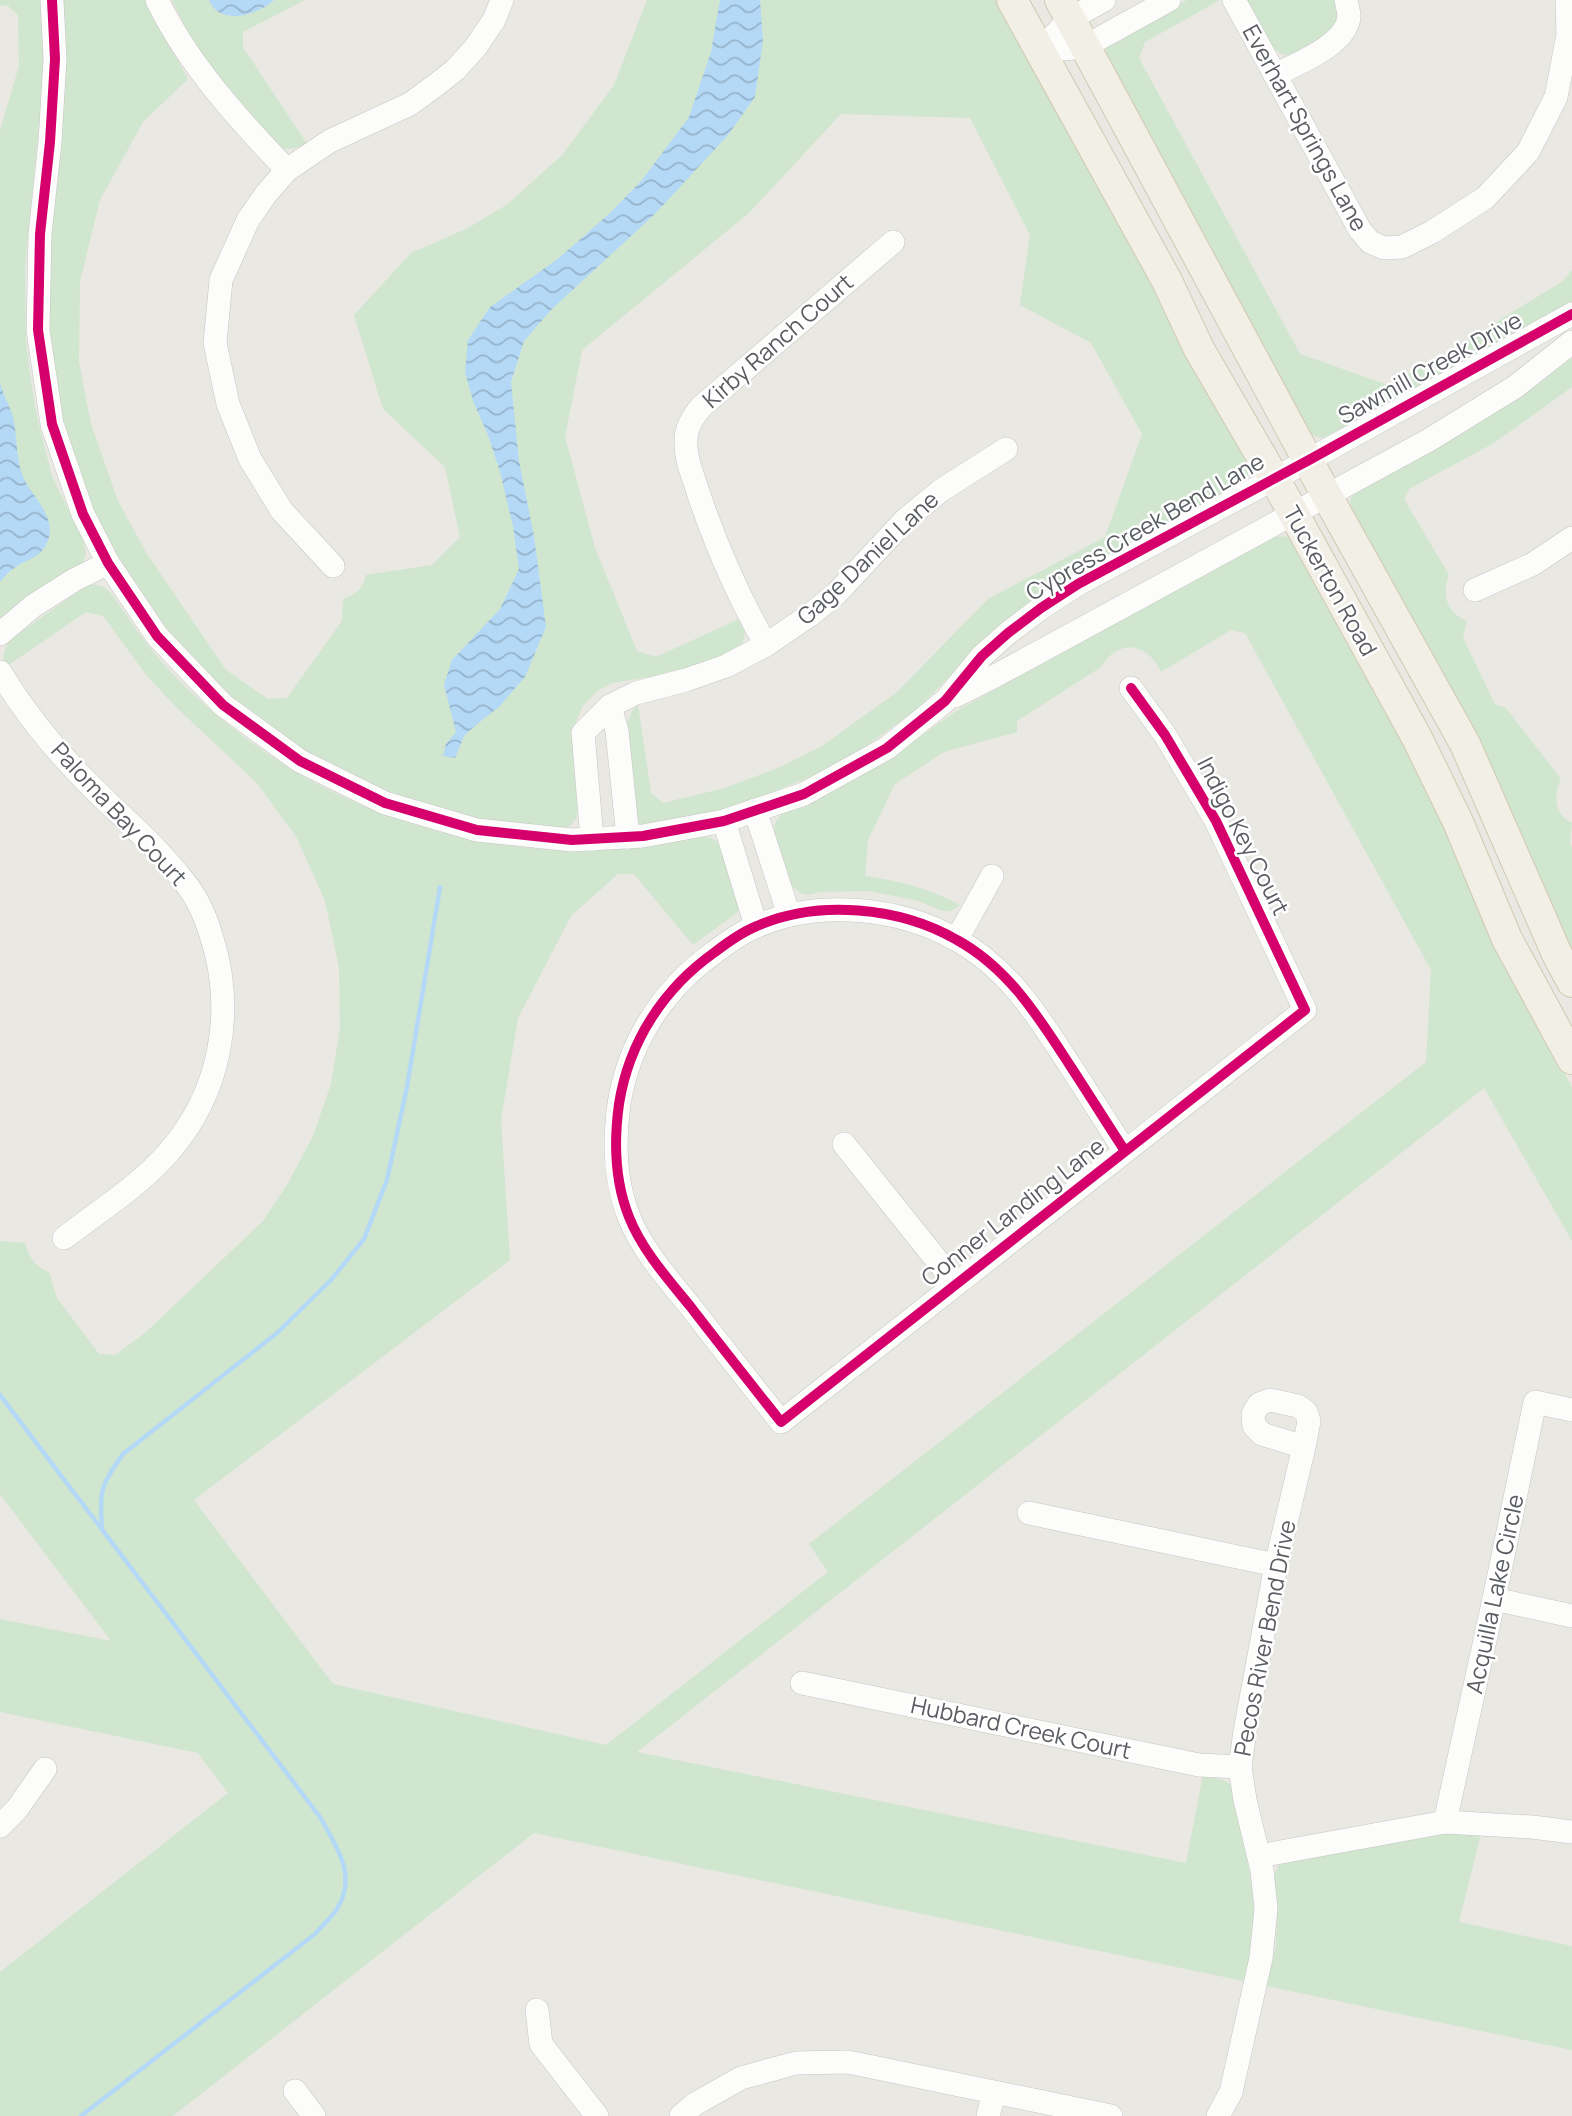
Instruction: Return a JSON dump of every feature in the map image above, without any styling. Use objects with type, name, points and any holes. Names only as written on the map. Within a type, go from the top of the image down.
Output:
[{"type":"main road","name":"Tuckerton Road","points":[[1012,0],[1167,281],[1199,349],[1274,478],[1417,738],[1458,822],[1507,939],[1572,1059]]},
{"type":"main road","name":"Tuckerton Road","points":[[1065,9],[1327,496],[1465,744],[1557,954],[1572,982]]},
{"type":"street","name":"Cypress Creek Bend Lane","points":[[52,0],[55,59],[50,142],[40,234],[38,330],[52,424],[83,514],[108,563],[157,636],[223,705],[300,761],[385,803],[477,830],[572,840],[628,837],[680,830],[724,821],[804,794],[887,748],[945,701],[982,656],[1041,608],[1120,560],[1309,460]]},
{"type":"street","points":[[157,0],[201,70],[237,117],[287,170]]},
{"type":"street","points":[[333,566],[282,511],[250,460],[228,404],[215,343],[221,280],[248,220],[287,170],[330,141],[410,104],[445,78],[475,48],[494,20],[502,0]]},
{"type":"street","points":[[1039,51],[1065,9],[1104,0]]},
{"type":"street","points":[[1039,51],[1084,47],[1169,0]]},
{"type":"street","name":"Everhart Springs Lane","points":[[1234,0],[1360,230],[1370,242],[1384,248],[1402,247],[1432,232],[1485,198],[1528,152],[1556,97],[1568,35],[1567,0]]},
{"type":"street","points":[[1275,75],[1330,45],[1343,34],[1349,17],[1346,0]]},
{"type":"street","name":"Kirby Ranch Court","points":[[766,645],[734,586],[704,510],[687,457],[686,438],[690,421],[701,407],[892,242]]},
{"type":"street","name":"Sawmill Creek Drive","points":[[1309,460],[1572,314]]},
{"type":"street","points":[[1292,514],[1481,409],[1515,387],[1572,342]]},
{"type":"street","name":"Gage Daniel Lane","points":[[592,839],[583,733],[610,706],[636,693],[726,666],[766,645],[837,593],[905,520],[940,491],[1006,449]]},
{"type":"street","name":"Cypress Creek Bend Lane","points":[[945,701],[1292,514]]},
{"type":"street","points":[[1475,590],[1533,564],[1572,538]]},
{"type":"street","points":[[0,634],[33,606],[74,580],[108,563]]},
{"type":"street","name":"Paloma Bay Court","points":[[0,672],[13,693],[83,779],[151,844],[184,881],[197,900],[207,923],[217,952],[223,985],[221,1041],[215,1067],[199,1110],[187,1130],[154,1168],[64,1238]]},
{"type":"street","name":"Indigo Key Court","points":[[1131,688],[1165,735],[1216,821],[1305,1010]]},
{"type":"street","points":[[610,706],[617,732],[628,837]]},
{"type":"street","points":[[755,810],[789,915]]},
{"type":"street","points":[[724,821],[756,926],[789,915],[846,910],[885,913],[922,923],[957,939],[986,959],[1017,988],[1125,1151]]},
{"type":"street","points":[[957,939],[992,876]]},
{"type":"street","name":"Conner Landing Lane","points":[[756,926],[693,968],[662,1001],[638,1040],[623,1082],[616,1127],[618,1172],[628,1216],[646,1249],[781,1422],[1305,1010]]},
{"type":"street","points":[[844,1144],[956,1284]]},
{"type":"street","name":"Acquilla Lake Circle","points":[[1444,1822],[1535,1402],[1572,1410]]},
{"type":"street","name":"Pecos River Bend Drive","points":[[1218,2116],[1231,2092],[1261,1958],[1266,1909],[1259,1856],[1240,1768],[1276,1564],[1304,1447]]},
{"type":"street","points":[[1030,1513],[1276,1564]]},
{"type":"street","points":[[1494,1599],[1572,1616]]},
{"type":"street","name":"Hubbard Creek Court","points":[[802,1683],[1199,1765],[1240,1768]]},
{"type":"street","points":[[0,1826],[17,1810],[45,1769]]},
{"type":"street","points":[[1259,1856],[1444,1822],[1572,1832]]},
{"type":"street","points":[[537,2010],[541,2045],[597,2116]]},
{"type":"street","points":[[681,2116],[695,2104],[741,2078],[796,2063],[848,2062],[1111,2116]]},
{"type":"street","points":[[295,2091],[314,2116]]},
{"type":"street","points":[[988,2116],[994,2092]]},
{"type":"green space","points":[[0,0],[42,0],[44,63],[25,267],[26,341],[37,417],[52,476],[81,535],[86,552],[83,563],[0,621],[0,130],[19,66],[18,15],[7,5],[0,6]]},
{"type":"green space","points":[[63,0],[151,0],[168,42],[188,79],[143,122],[100,200],[80,281],[79,362],[91,424],[118,501],[147,554],[226,670],[268,699],[287,698],[342,621],[343,599],[359,590],[366,575],[432,565],[460,537],[445,467],[383,409],[354,315],[411,253],[468,228],[508,204],[563,154],[614,85],[647,0],[1000,0],[1251,465],[1246,480],[994,632],[915,711],[860,750],[817,774],[734,808],[647,826],[639,823],[634,818],[628,722],[632,711],[638,705],[651,793],[663,803],[725,788],[778,768],[822,746],[897,692],[988,599],[1105,537],[1142,434],[1091,343],[1020,305],[1030,235],[970,118],[841,114],[749,213],[582,350],[565,437],[595,548],[637,651],[656,657],[739,619],[745,631],[742,646],[708,662],[662,675],[612,683],[596,692],[582,707],[576,722],[577,817],[565,829],[511,825],[461,816],[399,799],[282,741],[193,665],[128,582],[83,495],[62,426],[44,292]]},
{"type":"green space","points":[[172,0],[305,0],[243,32],[243,47],[307,144],[286,149],[265,140],[192,41]]},
{"type":"green space","points":[[1187,0],[1220,0],[1145,42],[1139,58],[1300,354],[1388,385],[1453,349],[1563,281],[1572,270],[1572,304],[1334,434],[1322,438],[1311,435],[1104,57],[1106,49],[1114,40]]},
{"type":"green space","points":[[1245,0],[1336,0],[1339,22],[1323,38],[1291,55],[1283,54],[1275,50],[1263,35]]},
{"type":"green space","points":[[1572,355],[1572,387],[1494,443],[1409,489],[1404,499],[1449,575],[1446,596],[1450,608],[1467,621],[1463,638],[1495,704],[1506,708],[1561,779],[1557,804],[1562,815],[1572,823],[1572,964],[1349,507],[1351,498],[1360,488]]},
{"type":"green space","points":[[1270,538],[1291,538],[1411,751],[1542,1032],[1572,1087],[1572,1241],[1484,1088],[637,1752],[1186,1863],[1203,1775],[1221,1779],[1235,1789],[1256,1909],[1248,1982],[534,1833],[173,2116],[0,2116],[0,1972],[228,1793],[198,1753],[0,1712],[0,1619],[111,1641],[0,1494],[0,1241],[25,1243],[33,1261],[49,1272],[57,1298],[99,1354],[115,1355],[145,1333],[263,1221],[287,1185],[313,1136],[331,1084],[340,1028],[339,968],[325,901],[297,838],[257,783],[147,676],[103,616],[86,612],[7,666],[3,658],[8,641],[86,586],[99,585],[110,592],[171,672],[236,731],[308,779],[386,815],[471,839],[518,847],[611,849],[703,837],[715,840],[723,849],[740,905],[738,912],[693,945],[634,874],[618,874],[571,916],[518,1018],[501,1120],[510,1260],[194,1500],[333,1684],[606,1745],[828,1572],[809,1544],[1426,1062],[1431,970],[1245,633],[1231,630],[1161,672],[1149,655],[1141,650],[1133,647],[1116,651],[1101,667],[1017,721],[1017,732],[944,752],[895,784],[868,840],[865,876],[914,886],[960,905],[951,911],[942,911],[919,901],[869,891],[806,895],[800,893],[789,883],[774,832],[777,820],[786,811],[856,779],[958,710]]},
{"type":"green space","points":[[1481,1834],[1459,1922],[1572,1946],[1572,2050],[1266,1986],[1276,1946],[1277,1905],[1273,1877],[1280,1863],[1417,1835]]},
{"type":"water","points":[[209,0],[274,0],[249,14],[230,16],[214,8]]},
{"type":"water","points":[[720,0],[760,0],[763,40],[755,97],[728,135],[655,214],[552,309],[524,341],[511,382],[519,461],[534,536],[546,627],[525,677],[499,707],[464,736],[455,758],[443,756],[446,744],[456,732],[444,685],[452,660],[500,609],[519,569],[513,526],[500,472],[465,372],[468,340],[490,307],[559,258],[611,212],[642,180],[689,117],[711,52]]},
{"type":"water","points":[[0,382],[13,417],[21,471],[47,515],[50,535],[40,553],[11,570],[0,582]]},
{"type":"waterway","points":[[102,1528],[103,1488],[123,1454],[277,1333],[331,1280],[364,1239],[387,1180],[407,1087],[440,887]]},
{"type":"waterway","points":[[0,1395],[320,1817],[338,1850],[345,1873],[343,1896],[337,1909],[315,1934],[81,2116]]},
{"type":"cycle path","points":[[52,0],[55,59],[50,142],[40,234],[38,330],[52,424],[83,514],[108,563],[157,636],[223,705],[300,761],[385,803],[477,830],[572,840],[643,836],[724,821],[804,794],[887,748],[945,701],[982,656],[1008,633],[1078,584],[1572,314]]},
{"type":"cycle path","points":[[1125,1151],[1033,1011],[992,964],[975,951],[935,929],[910,920],[859,910],[806,912],[781,917],[751,928],[697,966],[665,999],[640,1038],[624,1081],[616,1132],[618,1175],[624,1204],[634,1229],[664,1275],[781,1422],[1305,1010],[1216,821],[1165,735],[1131,688]]}]
